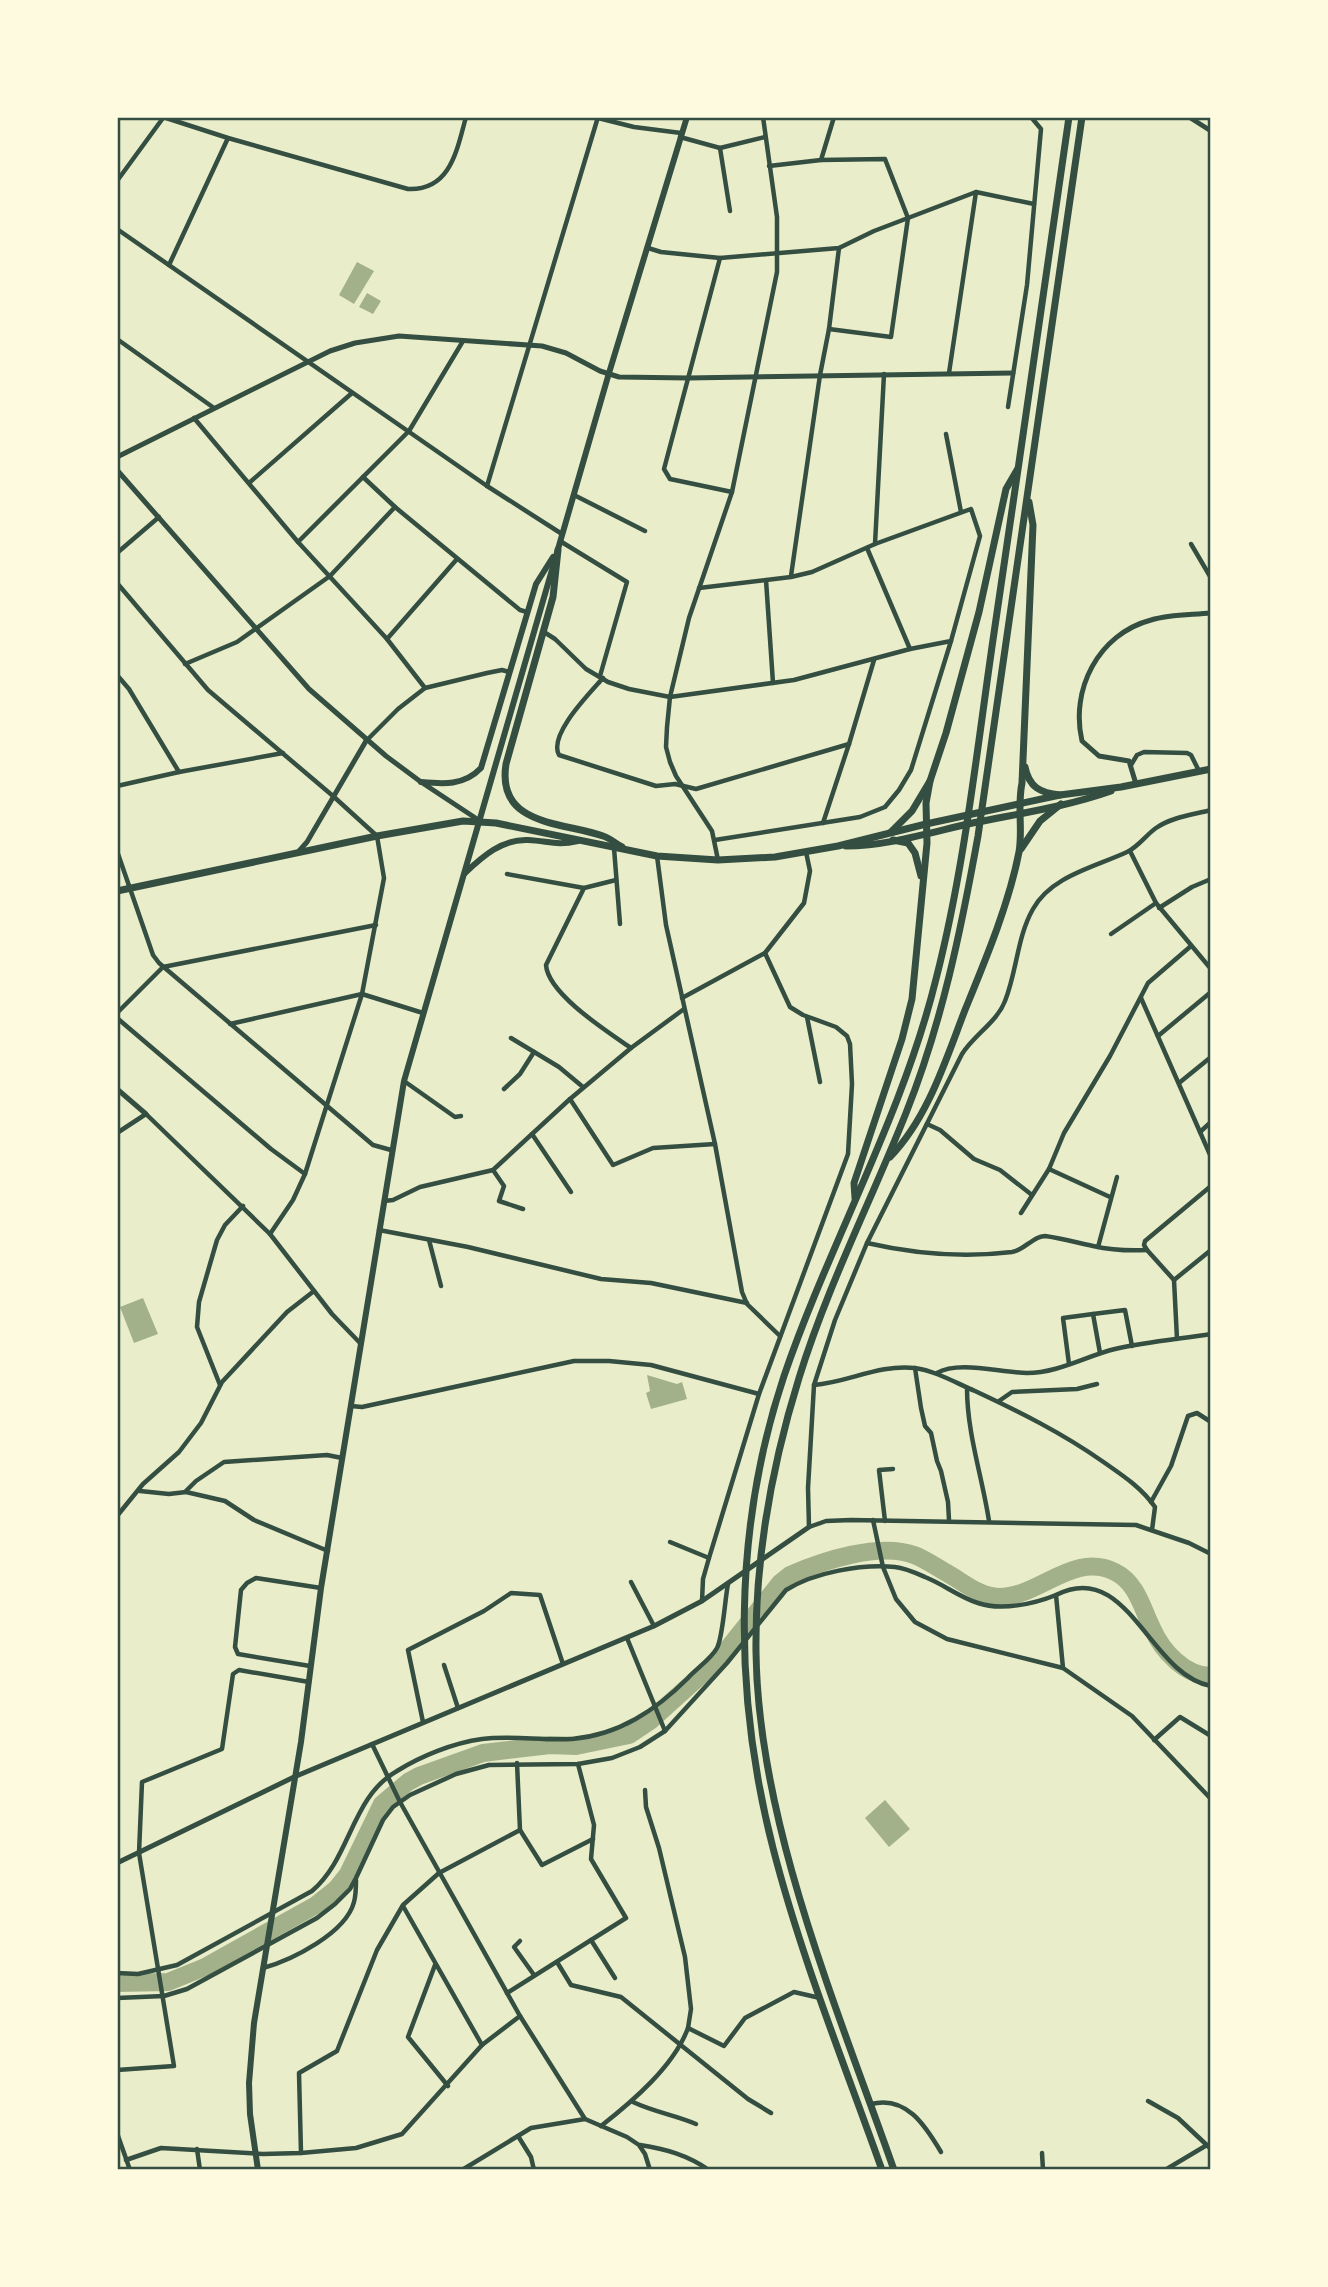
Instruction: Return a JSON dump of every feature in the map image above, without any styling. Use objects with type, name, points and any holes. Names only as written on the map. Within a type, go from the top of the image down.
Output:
[{"type":"main road","points":[[258,2170],[250,2083],[251,2051],[309,1682],[321,1588],[404,1081],[609,373],[687,117]]},
{"type":"main road","points":[[882,2170],[784,1888],[764,1810],[750,1726],[744,1652],[746,1553],[760,1469],[783,1379],[804,1322],[891,1116],[936,980],[962,848],[1069,117]]},
{"type":"main road","points":[[894,2170],[809,1928],[784,1841],[765,1748],[757,1672],[756,1634],[761,1543],[775,1467],[800,1375],[828,1298],[886,1161],[930,1047],[964,918],[1082,117]]},
{"type":"main road","points":[[855,1202],[854,1183],[902,1039],[912,999],[927,833],[926,803],[930,781],[976,624],[1006,489],[1017,469]]},
{"type":"main road","points":[[1019,852],[1018,804],[1023,757],[1033,525],[1027,494]]},
{"type":"main road","points":[[421,782],[453,784],[481,768],[536,584],[560,542]]},
{"type":"main road","points":[[560,542],[553,597],[505,772],[510,793],[518,807],[530,817],[605,836],[626,850]]},
{"type":"main road","points":[[1023,757],[1026,775],[1031,784],[1042,792],[1060,794]]},
{"type":"main road","points":[[892,836],[927,833],[1018,814],[1121,787],[1211,769]]},
{"type":"main road","points":[[892,836],[912,811],[930,781]]},
{"type":"main road","points":[[117,891],[377,836],[480,821],[657,856],[746,860],[838,846],[858,846],[942,820],[1060,794],[1121,787]]},
{"type":"main road","points":[[886,1161],[903,1143],[936,1082],[986,957],[1019,852],[1040,821],[1061,804]]},
{"type":"main road","points":[[892,836],[908,843],[913,850],[923,883]]},
{"type":"main road","points":[[464,874],[486,854],[505,844],[525,840],[559,845],[578,841]]},
{"type":"street","points":[[117,181],[163,117],[228,138],[419,190],[437,181],[450,167],[466,117]]},
{"type":"street","points":[[718,860],[715,840],[676,776],[666,747],[670,697],[689,618],[732,492],[777,272],[776,217],[763,117]]},
{"type":"street","points":[[821,160],[834,117]]},
{"type":"street","points":[[1008,407],[1027,285],[1041,129],[1031,117]]},
{"type":"street","points":[[1189,117],[1211,131]]},
{"type":"street","points":[[487,486],[598,118],[620,125],[681,135],[720,148],[765,136]]},
{"type":"street","points":[[169,265],[228,138]]},
{"type":"street","points":[[720,148],[730,211]]},
{"type":"street","points":[[769,166],[821,160],[885,159],[908,218],[891,337],[829,329]]},
{"type":"street","points":[[648,248],[661,252],[720,258],[778,255],[839,248],[976,192],[1034,204]]},
{"type":"street","points":[[949,373],[976,192]]},
{"type":"street","points":[[117,229],[410,431],[560,542],[627,582],[601,677],[557,738],[555,748],[559,755],[656,786],[674,784],[696,789],[849,744]]},
{"type":"street","points":[[791,577],[839,248]]},
{"type":"street","points":[[720,258],[664,469],[670,479],[732,492]]},
{"type":"street","points":[[117,457],[330,351],[399,336],[554,349],[619,377],[688,379],[1013,373]]},
{"type":"street","points":[[117,339],[214,408]]},
{"type":"street","points":[[298,542],[410,431],[463,341]]},
{"type":"street","points":[[875,544],[884,374]]},
{"type":"street","points":[[249,483],[352,393]]},
{"type":"street","points":[[194,418],[298,542],[387,639],[425,688]]},
{"type":"street","points":[[946,434],[961,512]]},
{"type":"street","points":[[117,470],[309,689],[366,741],[480,821]]},
{"type":"street","points":[[363,477],[457,559],[520,610],[527,612]]},
{"type":"street","points":[[574,495],[645,531]]},
{"type":"street","points":[[185,664],[237,642],[330,576],[395,507]]},
{"type":"street","points":[[699,588],[812,572],[875,544],[971,509],[981,537],[911,770],[899,790],[878,811],[823,823],[715,840]]},
{"type":"street","points":[[117,554],[159,517]]},
{"type":"street","points":[[1191,544],[1211,578]]},
{"type":"street","points":[[867,548],[910,649]]},
{"type":"street","points":[[387,639],[457,559]]},
{"type":"street","points":[[766,580],[773,683]]},
{"type":"street","points":[[117,583],[208,690],[377,836],[384,878],[362,995],[306,1174],[293,1200],[270,1234]]},
{"type":"street","points":[[1136,784],[1129,761],[1099,756],[1082,741],[1078,711],[1084,681],[1103,650],[1126,630],[1163,617],[1211,613]]},
{"type":"street","points":[[543,632],[555,639],[586,669],[601,677],[629,689],[670,697],[794,680],[910,649],[951,641]]},
{"type":"street","points":[[823,823],[874,660]]},
{"type":"street","points":[[296,853],[307,842],[366,741],[398,709],[425,688],[487,673],[509,672]]},
{"type":"street","points":[[117,675],[129,689],[179,772]]},
{"type":"street","points":[[1131,765],[1137,755],[1144,751],[1188,753],[1199,771]]},
{"type":"street","points":[[117,786],[283,753]]},
{"type":"street","points":[[809,1527],[808,1488],[814,1385],[835,1320],[867,1242],[962,1054],[970,1041],[996,1016],[1005,1002],[1023,929],[1034,906],[1064,880],[1130,851],[1167,822],[1211,810]]},
{"type":"street","points":[[614,848],[620,924]]},
{"type":"street","points":[[117,851],[153,955],[163,967],[373,1145],[391,1150]]},
{"type":"street","points":[[1130,851],[1158,906],[1211,969]]},
{"type":"street","points":[[682,998],[765,953],[804,903],[810,871],[806,852]]},
{"type":"street","points":[[657,856],[666,925],[715,1144],[742,1292],[747,1304],[780,1336]]},
{"type":"street","points":[[507,874],[584,888],[616,880]]},
{"type":"street","points":[[1111,934],[1211,878]]},
{"type":"street","points":[[584,888],[546,965],[547,972],[583,1013],[631,1048]]},
{"type":"street","points":[[117,1013],[163,967],[376,925]]},
{"type":"street","points":[[1021,1213],[1049,1169],[1064,1133],[1111,1056],[1141,997],[1154,977],[1191,946]]},
{"type":"street","points":[[702,1601],[703,1579],[759,1394],[848,1154],[852,1084],[850,1044],[847,1036],[836,1027],[790,1007],[765,953]]},
{"type":"street","points":[[1158,1036],[1211,992]]},
{"type":"street","points":[[230,1024],[362,995],[423,1013]]},
{"type":"street","points":[[1141,997],[1211,1157]]},
{"type":"street","points":[[383,1200],[393,1200],[420,1187],[493,1170],[583,1087],[684,1010]]},
{"type":"street","points":[[807,1016],[820,1082]]},
{"type":"street","points":[[117,1018],[271,1149],[306,1174]]},
{"type":"street","points":[[511,1038],[559,1067],[583,1087]]},
{"type":"street","points":[[504,1088],[520,1074],[534,1052]]},
{"type":"street","points":[[1179,1083],[1211,1057]]},
{"type":"street","points":[[404,1081],[455,1117],[461,1116]]},
{"type":"street","points":[[117,1089],[270,1234],[332,1314],[362,1345]]},
{"type":"street","points":[[570,1099],[613,1165],[653,1148],[715,1144]]},
{"type":"street","points":[[117,1133],[146,1115]]},
{"type":"street","points":[[1200,1132],[1211,1122]]},
{"type":"street","points":[[927,1124],[940,1130],[974,1158],[1000,1170],[1032,1195]]},
{"type":"street","points":[[532,1134],[571,1192]]},
{"type":"street","points":[[1049,1169],[1110,1197]]},
{"type":"street","points":[[493,1170],[504,1186],[499,1200],[523,1209]]},
{"type":"street","points":[[1098,1247],[1117,1177]]},
{"type":"street","points":[[1177,1339],[1174,1280],[1144,1245],[1145,1241],[1211,1186]]},
{"type":"street","points":[[220,1386],[197,1327],[199,1302],[217,1240],[225,1225],[243,1206]]},
{"type":"street","points":[[379,1230],[601,1279],[651,1283],[747,1304]]},
{"type":"street","points":[[867,1242],[905,1251],[947,1255],[1020,1251],[1041,1236],[1098,1247],[1147,1250]]},
{"type":"street","points":[[429,1240],[441,1286]]},
{"type":"street","points":[[1174,1280],[1211,1250]]},
{"type":"street","points":[[117,1516],[144,1484],[179,1452],[201,1423],[220,1386],[287,1312],[314,1291]]},
{"type":"street","points":[[1069,1364],[1063,1318],[1125,1310],[1132,1346]]},
{"type":"street","points":[[1093,1314],[1100,1353]]},
{"type":"street","points":[[936,1374],[943,1370],[968,1368],[1045,1372],[1100,1353],[1211,1335]]},
{"type":"street","points":[[351,1406],[362,1407],[548,1366],[586,1361],[651,1365],[759,1394]]},
{"type":"street","points":[[814,1385],[834,1383],[882,1369],[915,1368],[936,1374],[1071,1439],[1125,1476],[1145,1493],[1155,1507],[1152,1530]]},
{"type":"street","points":[[915,1368],[925,1426],[931,1433],[942,1471],[949,1520]]},
{"type":"street","points":[[998,1402],[1012,1392],[1077,1389],[1097,1384]]},
{"type":"street","points":[[967,1388],[970,1434],[984,1484],[989,1521]]},
{"type":"street","points":[[1151,1502],[1171,1466],[1188,1416],[1197,1413],[1211,1422]]},
{"type":"street","points":[[186,1492],[196,1481],[224,1462],[327,1455],[343,1458]]},
{"type":"street","points":[[885,1521],[879,1470],[893,1469]]},
{"type":"street","points":[[139,1491],[169,1494],[186,1492],[225,1502],[254,1520],[328,1551]]},
{"type":"street","points":[[873,1520],[883,1567],[905,1613],[929,1631],[947,1639],[1063,1668],[1132,1716],[1211,1799]]},
{"type":"street","points":[[117,1863],[294,1777],[654,1626],[702,1601],[809,1527],[826,1521],[949,1520],[1136,1525],[1189,1543],[1211,1554]]},
{"type":"street","points":[[670,1542],[709,1558]]},
{"type":"street","points":[[117,1998],[164,1996],[201,1983],[317,1918],[343,1897],[356,1878],[383,1820],[410,1795],[456,1774],[489,1765],[578,1764],[612,1758],[640,1747],[665,1731],[727,1663],[786,1590],[797,1583],[846,1570],[897,1567],[927,1577],[978,1603],[1002,1607],[1039,1602],[1064,1591],[1090,1587],[1112,1596],[1183,1675],[1211,1686]]},
{"type":"street","points":[[311,1667],[238,1654],[235,1647],[241,1590],[256,1578],[321,1588]]},
{"type":"street","points":[[631,1582],[654,1626]]},
{"type":"street","points":[[117,1973],[138,1974],[191,1960],[301,1898],[323,1881],[336,1863],[362,1807],[372,1793],[397,1770],[469,1741],[490,1738],[572,1739],[601,1734],[656,1708],[718,1647],[728,1584]]},
{"type":"street","points":[[423,1722],[408,1650],[484,1611],[511,1593],[540,1595],[563,1664]]},
{"type":"street","points":[[1056,1595],[1063,1668]]},
{"type":"street","points":[[627,1638],[665,1731]]},
{"type":"street","points":[[444,1665],[458,1708]]},
{"type":"street","points":[[117,2070],[174,2066],[139,1853],[142,1782],[222,1749],[233,1674],[239,1670],[309,1682]]},
{"type":"street","points":[[1154,1740],[1180,1717],[1211,1737]]},
{"type":"street","points":[[372,1744],[400,1802],[520,2016],[585,2119],[639,2145],[677,2153],[709,2170]]},
{"type":"street","points":[[517,1763],[520,1830],[542,1865],[593,1839]]},
{"type":"street","points":[[507,1993],[626,1918],[591,1859],[594,1825],[578,1764]]},
{"type":"street","points":[[601,2127],[633,2102],[682,2045],[691,2008],[685,1957],[659,1848],[646,1807],[645,1790]]},
{"type":"street","points":[[301,2153],[299,2073],[337,2052],[377,1951],[403,1905],[439,1873],[520,1830]]},
{"type":"street","points":[[263,1964],[276,1964],[329,1936],[344,1920],[354,1903],[356,1878]]},
{"type":"street","points":[[403,1905],[482,2045]]},
{"type":"street","points":[[591,1940],[615,1978]]},
{"type":"street","points":[[520,1941],[514,1947],[534,1975]]},
{"type":"street","points":[[556,1962],[571,1985],[621,1997],[748,2099],[771,2113]]},
{"type":"street","points":[[436,1964],[408,2037],[448,2086]]},
{"type":"street","points":[[688,2028],[724,2046],[745,2018],[794,1992],[821,1998]]},
{"type":"street","points":[[126,2160],[161,2148],[301,2153],[356,2148],[402,2134],[448,2086],[482,2045],[520,2016]]},
{"type":"street","points":[[871,2104],[888,2101],[909,2110],[931,2134],[941,2152]]},
{"type":"street","points":[[1148,2101],[1178,2118],[1209,2147],[1167,2169]]},
{"type":"street","points":[[633,2102],[653,2112],[696,2124]]},
{"type":"street","points":[[462,2170],[531,2128],[585,2119]]},
{"type":"street","points":[[117,2133],[130,2170]]},
{"type":"street","points":[[518,2136],[531,2157],[534,2170]]},
{"type":"street","points":[[639,2145],[650,2170]]},
{"type":"street","points":[[197,2149],[200,2170]]},
{"type":"street","points":[[1042,2153],[1043,2170]]},
{"type":"shaded area","points":[[357,262],[374,271],[354,304],[339,295]]},
{"type":"shaded area","points":[[367,293],[381,301],[373,314],[359,307]]},
{"type":"shaded area","points":[[143,1298],[158,1334],[134,1343],[120,1307]]},
{"type":"shaded area","points":[[647,1375],[677,1384],[682,1382],[687,1399],[651,1409],[646,1393],[650,1391]]},
{"type":"shaded area","points":[[885,1800],[910,1829],[889,1847],[865,1818]]},
{"type":"waterway","points":[[117,1983],[168,1982],[205,1967],[316,1905],[336,1889],[348,1874],[382,1804],[419,1776],[483,1753],[550,1745],[576,1746],[629,1735],[650,1721],[721,1657],[780,1583],[790,1575],[834,1559],[884,1551],[914,1555],[978,1592],[999,1597],[1029,1590],[1071,1571],[1100,1567],[1115,1572],[1129,1583],[1156,1637],[1176,1661],[1192,1672],[1211,1676]]}]
